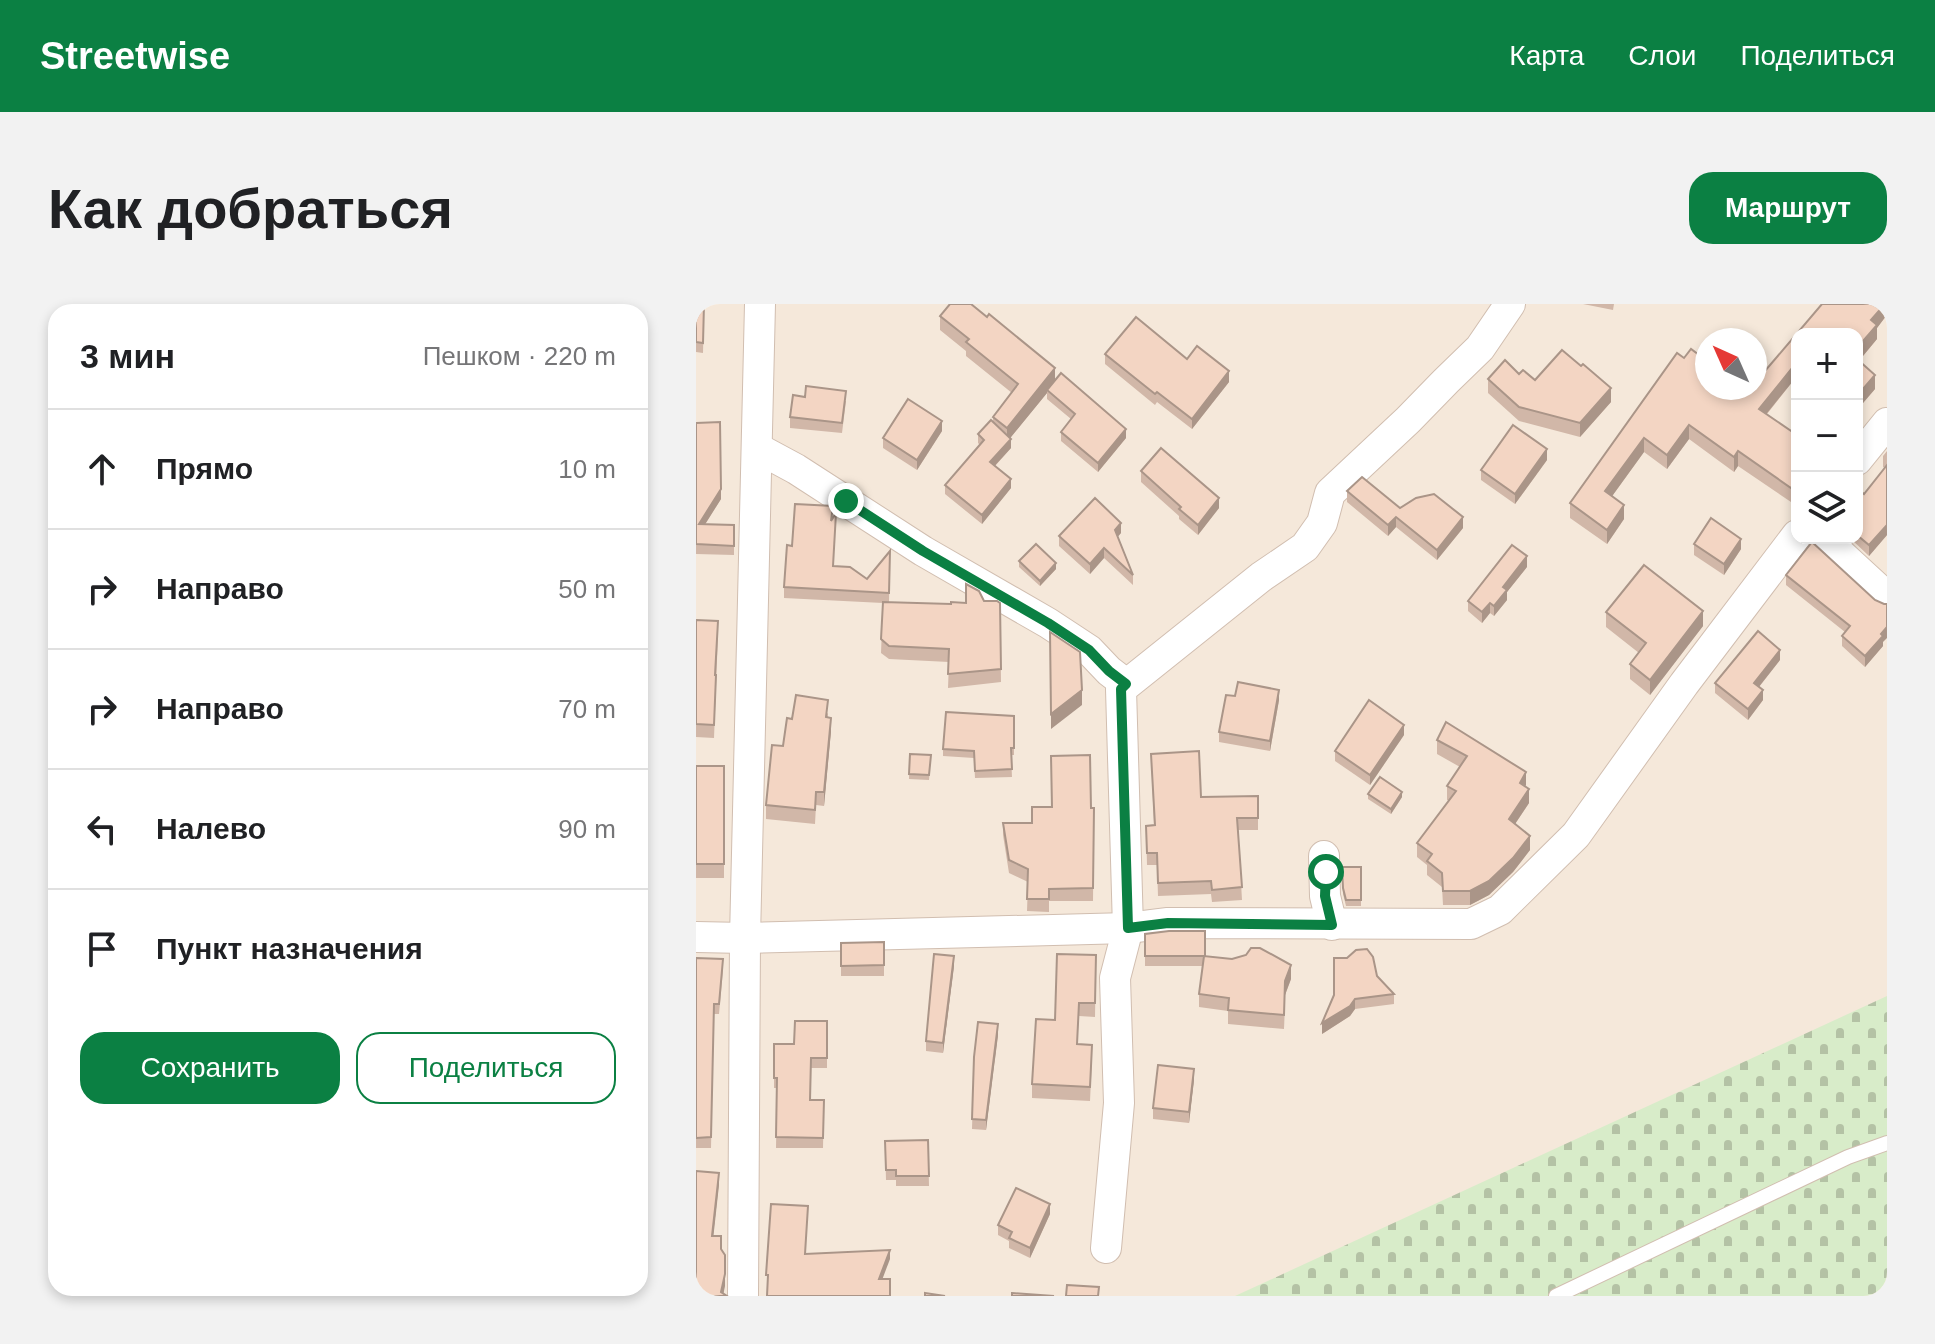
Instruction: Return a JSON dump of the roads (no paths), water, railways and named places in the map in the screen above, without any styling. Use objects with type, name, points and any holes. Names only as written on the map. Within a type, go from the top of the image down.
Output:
[{"type":"street","points":[[743,1296],[745,938],[760,304]]},
{"type":"street","points":[[1106,1248],[1119,1103],[1115,978],[1128,928],[1121,689],[1261,577],[1305,547],[1322,523],[1330,493],[1480,348],[1510,304]]},
{"type":"street","points":[[1863,453],[1887,423]]},
{"type":"street","points":[[757,448],[796,469],[923,551],[1048,623],[1089,650],[1126,684]]},
{"type":"street","points":[[696,937],[1128,928],[1168,923],[1471,924],[1500,910],[1576,835],[1684,684],[1791,543]]},
{"type":"street","points":[[1830,544],[1887,597]]},
{"type":"street","points":[[1324,856],[1325,896],[1332,925]]},
{"type":"lane","points":[[1556,1296],[1848,1157],[1887,1143]]}]
